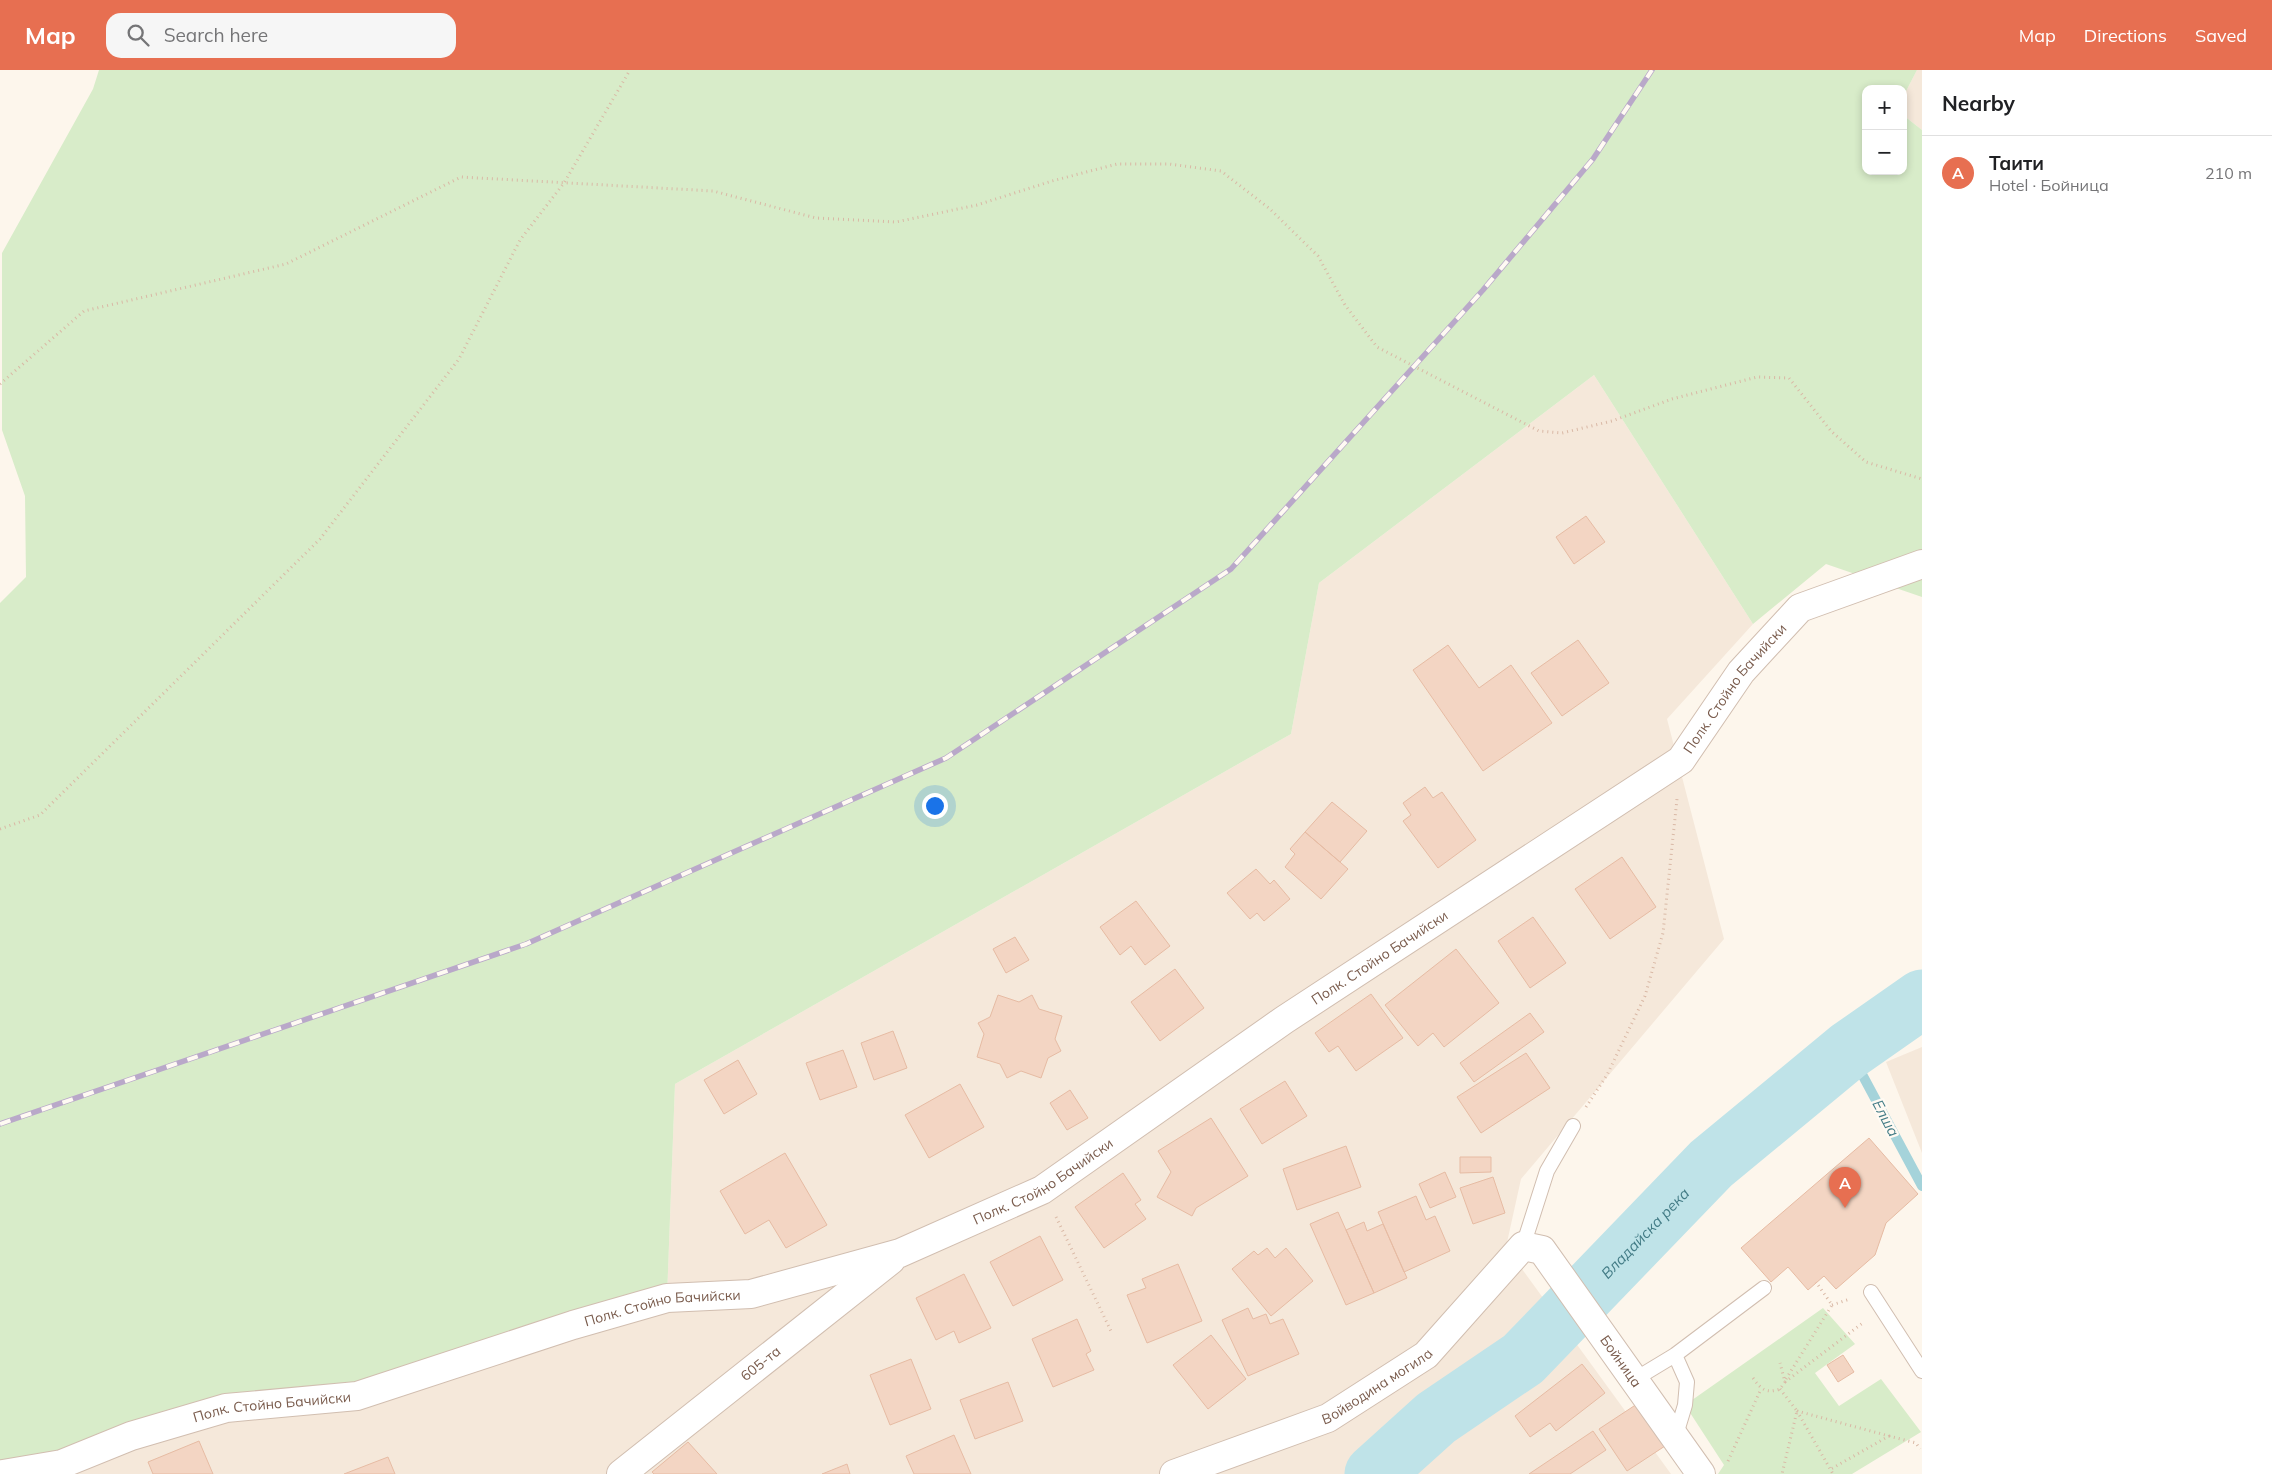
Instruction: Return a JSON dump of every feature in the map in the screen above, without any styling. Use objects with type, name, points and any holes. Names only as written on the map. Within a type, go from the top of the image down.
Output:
[{"type":"street","name":"Полк. Стойно Бачийски","points":[[3,1474],[62,1464],[130,1436],[226,1408],[357,1396],[573,1325],[667,1298],[751,1294],[900,1253],[1042,1190],[1284,1020],[1681,760],[1741,672],[1800,608],[1922,564]]},
{"type":"street","name":"Бойница","points":[[1532,1248],[1610,1348],[1701,1474]]},
{"type":"street","name":"Войводина могила","points":[[1174,1474],[1328,1418],[1426,1355],[1532,1248]]},
{"type":"street","name":"605-та","points":[[622,1474],[900,1253]]},
{"type":"lane","points":[[1532,1248],[1547,1171],[1573,1126]]},
{"type":"lane","points":[[1632,1381],[1675,1355],[1764,1288]]},
{"type":"lane","points":[[1871,1292],[1922,1371]]},
{"type":"lane","points":[[1675,1355],[1687,1382],[1685,1406],[1675,1438]]},
{"type":"path","points":[[0,829],[40,815],[320,539],[459,359],[520,240],[564,183],[630,70]]},
{"type":"path","points":[[0,384],[84,311],[286,264],[462,177],[713,191],[816,218],[896,222],[977,205],[1052,180],[1117,164],[1169,164],[1221,171],[1270,209],[1318,256],[1345,305],[1377,347],[1539,432],[1562,432],[1612,421],[1672,398],[1758,377],[1789,378],[1831,432],[1866,462],[1922,479]]},
{"type":"path","points":[[1573,1126],[1607,1075],[1645,996],[1663,933],[1681,760]]},
{"type":"path","points":[[1042,1190],[1111,1331]]},
{"type":"path","points":[[1754,1378],[1761,1389],[1771,1391],[1780,1389],[1832,1305],[1816,1282]]},
{"type":"path","points":[[1784,1382],[1881,1308]]},
{"type":"path","points":[[1780,1363],[1784,1382]]},
{"type":"path","points":[[1727,1466],[1761,1389]]},
{"type":"path","points":[[1780,1389],[1797,1411],[1834,1474]]},
{"type":"path","points":[[1797,1411],[1916,1443],[1920,1449]]},
{"type":"path","points":[[1782,1474],[1797,1411]]},
{"type":"path","points":[[1831,1469],[1889,1436]]},
{"type":"shaded area","points":[[1917,70],[1922,70],[1922,130],[1907,118],[1907,89]]},
{"type":"shaded area","points":[[1594,375],[1753,624],[1667,719],[1724,939],[1521,1179],[1506,1247],[1671,1474],[3,1474],[667,1298],[675,1084],[1291,734],[1319,583]]},
{"type":"shaded area","points":[[1922,1047],[1922,1153],[1886,1062]]},
{"type":"green space","points":[[99,70],[1917,70],[1907,89],[1907,85],[1862,85],[1862,175],[1907,175],[1907,118],[1922,130],[1922,597],[1826,564],[1753,624],[1594,375],[1319,583],[1291,734],[675,1084],[667,1298],[357,1396],[226,1408],[0,1474],[0,603],[26,577],[25,496],[2,430],[2,253],[93,89]]},
{"type":"green space","points":[[1823,1308],[1855,1344],[1815,1373],[1839,1406],[1881,1379],[1921,1432],[1852,1474],[1718,1474],[1724,1465],[1685,1405]]},
{"type":"building","points":[[1586,516],[1605,542],[1574,564],[1556,537]]},
{"type":"building","points":[[1578,640],[1609,683],[1562,716],[1531,673]]},
{"type":"building","points":[[1448,645],[1479,688],[1511,665],[1552,723],[1483,771],[1413,670]]},
{"type":"building","points":[[1425,787],[1433,798],[1442,792],[1476,840],[1438,868],[1403,821],[1411,815],[1403,803]]},
{"type":"building","points":[[1332,802],[1367,831],[1340,862],[1305,832]]},
{"type":"building","points":[[1305,832],[1348,869],[1321,899],[1285,867],[1295,854],[1290,849]]},
{"type":"building","points":[[1622,857],[1656,907],[1610,939],[1575,889]]},
{"type":"building","points":[[1256,869],[1270,884],[1274,880],[1290,899],[1264,921],[1257,913],[1250,919],[1227,893]]},
{"type":"building","points":[[1136,901],[1170,946],[1145,965],[1131,946],[1120,955],[1100,927]]},
{"type":"building","points":[[1533,917],[1566,963],[1530,988],[1498,941]]},
{"type":"building","points":[[1015,937],[1029,960],[1006,973],[993,949]]},
{"type":"building","points":[[1456,949],[1499,1003],[1444,1047],[1433,1033],[1418,1046],[1385,1005]]},
{"type":"building","points":[[1175,969],[1204,1008],[1160,1041],[1131,1002]]},
{"type":"building","points":[[1371,994],[1403,1038],[1356,1071],[1338,1046],[1329,1052],[1315,1033]]},
{"type":"building","points":[[998,995],[1019,1002],[1032,995],[1039,1009],[1062,1016],[1055,1039],[1061,1051],[1048,1058],[1041,1078],[1021,1071],[1007,1078],[1000,1064],[977,1057],[984,1034],[978,1023],[990,1017]]},
{"type":"building","points":[[1530,1013],[1544,1032],[1474,1082],[1460,1063]]},
{"type":"building","points":[[893,1031],[907,1068],[874,1080],[861,1043]]},
{"type":"building","points":[[843,1050],[857,1087],[820,1100],[806,1063]]},
{"type":"building","points":[[1526,1053],[1550,1088],[1481,1133],[1457,1097]]},
{"type":"building","points":[[738,1060],[757,1094],[724,1114],[704,1080]]},
{"type":"building","points":[[1285,1081],[1307,1116],[1262,1144],[1240,1109]]},
{"type":"building","points":[[960,1084],[984,1127],[929,1158],[905,1115]]},
{"type":"building","points":[[1070,1090],[1088,1118],[1067,1130],[1050,1103]]},
{"type":"building","points":[[1211,1118],[1248,1176],[1196,1208],[1192,1216],[1157,1197],[1171,1172],[1158,1151]]},
{"type":"building","points":[[1869,1138],[1918,1194],[1886,1223],[1875,1255],[1836,1289],[1824,1276],[1808,1290],[1788,1267],[1771,1282],[1741,1248]]},
{"type":"building","points":[[1346,1146],[1361,1187],[1297,1210],[1283,1169]]},
{"type":"building","points":[[785,1153],[827,1225],[786,1248],[769,1220],[745,1234],[720,1191]]},
{"type":"building","points":[[1460,1157],[1491,1157],[1491,1172],[1460,1173]]},
{"type":"building","points":[[1445,1172],[1456,1197],[1430,1208],[1419,1184]]},
{"type":"building","points":[[1123,1173],[1141,1200],[1135,1204],[1146,1219],[1104,1248],[1075,1207]]},
{"type":"building","points":[[1493,1177],[1505,1213],[1473,1224],[1460,1188]]},
{"type":"building","points":[[1416,1196],[1426,1220],[1435,1216],[1450,1251],[1404,1272],[1378,1212]]},
{"type":"building","points":[[1338,1212],[1374,1293],[1346,1305],[1310,1224]]},
{"type":"building","points":[[1364,1222],[1367,1231],[1383,1224],[1407,1278],[1374,1293],[1346,1230]]},
{"type":"building","points":[[1040,1236],[1063,1280],[1013,1306],[990,1262]]},
{"type":"building","points":[[1267,1248],[1275,1258],[1286,1248],[1313,1281],[1271,1316],[1232,1269],[1254,1251],[1258,1255]]},
{"type":"building","points":[[1178,1264],[1202,1321],[1147,1343],[1127,1295],[1146,1288],[1142,1279]]},
{"type":"building","points":[[964,1274],[991,1328],[959,1343],[954,1331],[936,1340],[916,1298]]},
{"type":"building","points":[[1248,1308],[1253,1319],[1266,1314],[1270,1324],[1283,1319],[1299,1354],[1248,1376],[1222,1320]]},
{"type":"building","points":[[1077,1319],[1091,1351],[1086,1354],[1094,1370],[1053,1387],[1032,1339]]},
{"type":"building","points":[[1211,1335],[1246,1379],[1208,1409],[1173,1365]]},
{"type":"building","points":[[1843,1355],[1854,1372],[1838,1382],[1827,1365]]},
{"type":"building","points":[[911,1359],[931,1409],[890,1425],[870,1375]]},
{"type":"building","points":[[1582,1364],[1605,1393],[1556,1431],[1550,1423],[1530,1437],[1515,1416]]},
{"type":"building","points":[[1008,1382],[1023,1421],[975,1439],[960,1400]]},
{"type":"building","points":[[1637,1404],[1665,1446],[1627,1471],[1599,1429]]},
{"type":"building","points":[[1593,1431],[1606,1450],[1570,1474],[1529,1474]]},
{"type":"building","points":[[954,1435],[971,1474],[914,1474],[906,1456]]},
{"type":"building","points":[[199,1441],[213,1474],[153,1474],[148,1462]]},
{"type":"building","points":[[688,1442],[717,1474],[654,1474],[652,1472]]},
{"type":"building","points":[[388,1457],[395,1474],[344,1474]]},
{"type":"building","points":[[847,1464],[850,1474],[822,1474]]},
{"type":"waterway","name":"Владайска река","points":[[1374,1474],[1436,1418],[1523,1359],[1711,1164],[1849,1050],[1922,999]]},
{"type":"waterway","name":"Елша","points":[[1849,1050],[1922,1186]]},
{"type":"railway","points":[[0,1124],[526,944],[946,758],[1231,569],[1483,290],[1593,159],[1652,70]]},
{"type":"place","name":"Таити","points":[[1845,1208]]}]
